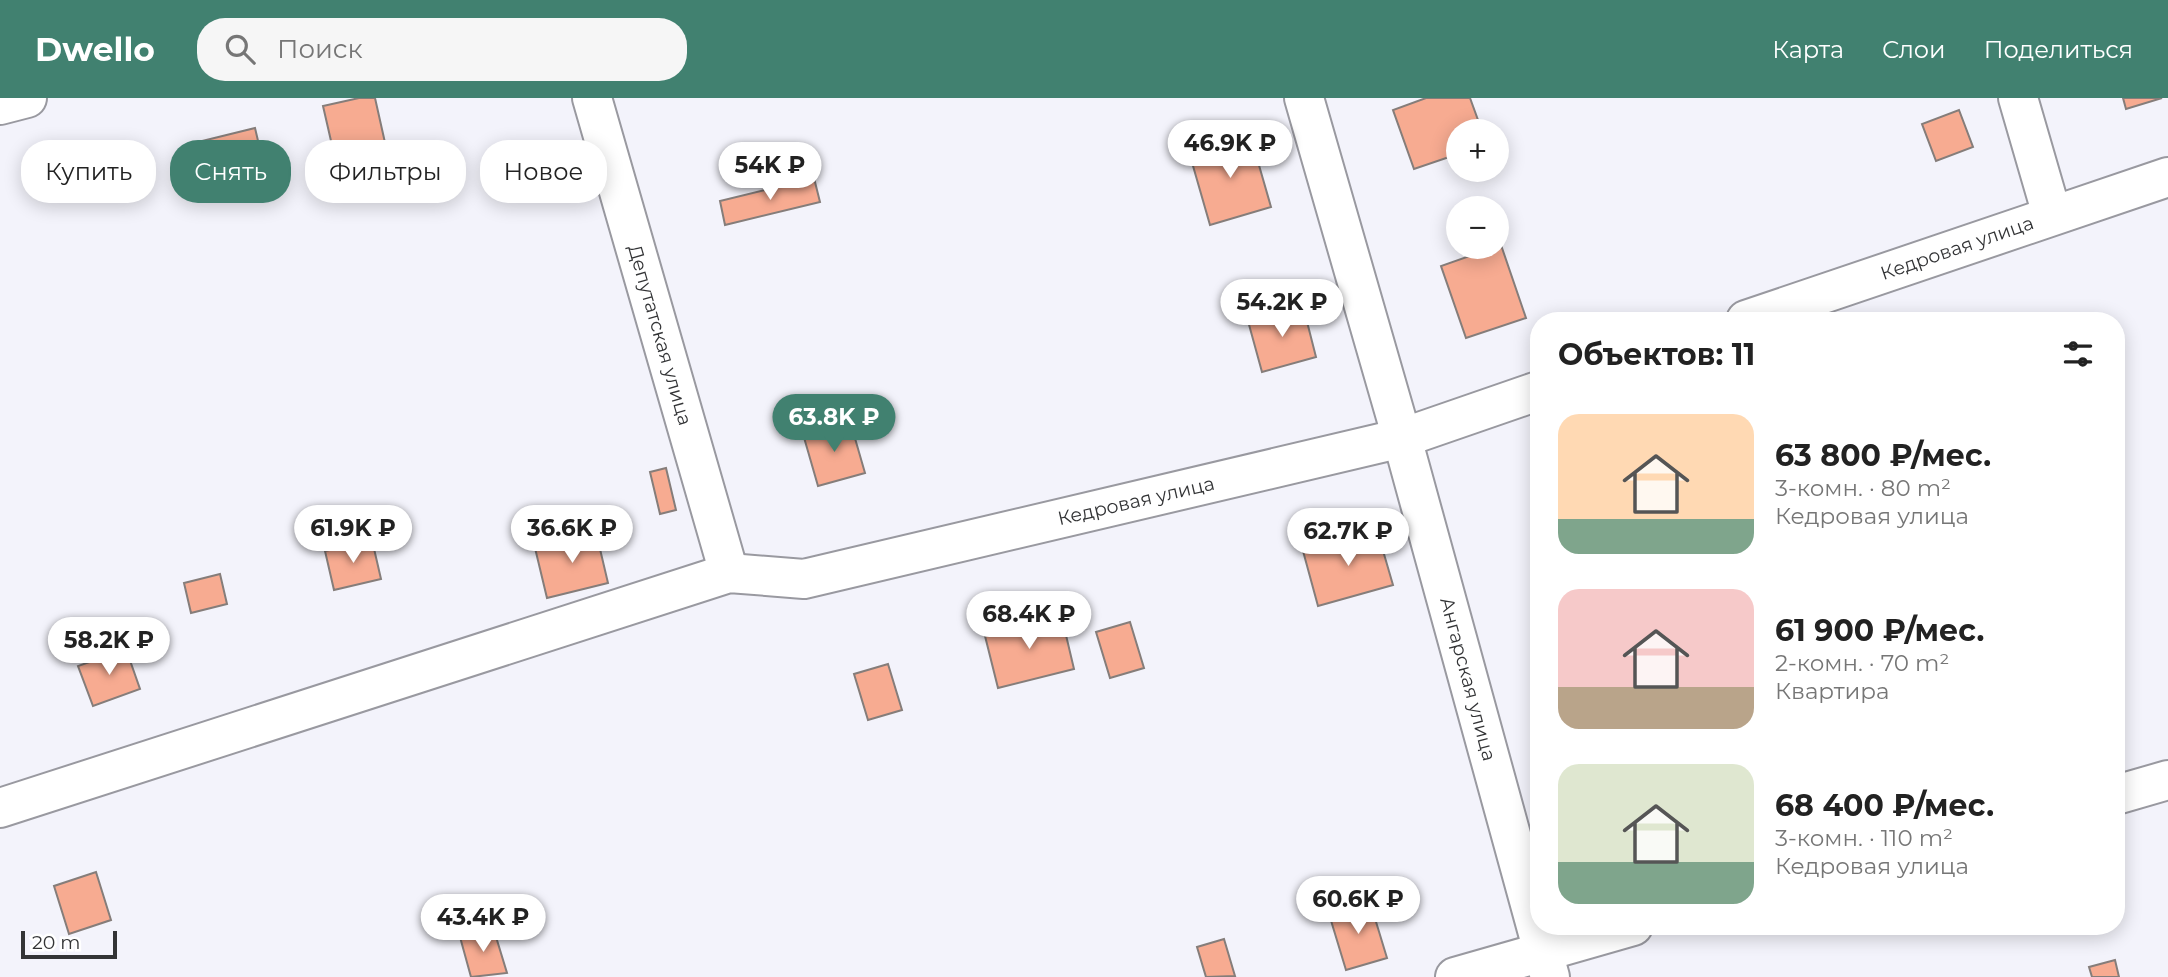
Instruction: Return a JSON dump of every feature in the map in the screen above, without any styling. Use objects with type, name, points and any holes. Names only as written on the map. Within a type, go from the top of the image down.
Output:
[{"type":"street","points":[[0,105],[27,98]]},
{"type":"street","name":"Депутатская улица","points":[[592,98],[729,573]]},
{"type":"street","name":"Ангарская улица","points":[[1304,98],[1402,438],[1530,906]]},
{"type":"street","points":[[2018,98],[2052,215]]},
{"type":"street","name":"Кедровая улица","points":[[1769,312],[2168,177]]},
{"type":"street","name":"Кедровая улица","points":[[729,573],[804,579],[1402,438],[1530,394]]},
{"type":"street","points":[[0,808],[729,573]]},
{"type":"street","points":[[2125,792],[2168,780]]},
{"type":"street","name":"Ангарская улица","points":[[1538,935],[1546,964]]},
{"type":"street","points":[[1455,977],[1546,964],[1612,935]]},
{"type":"building","points":[[359,98],[375,98],[384,140],[331,140],[323,106]]},
{"type":"building","points":[[1426,98],[1470,98],[1478,119],[1446,119],[1446,158],[1414,169],[1393,110]]},
{"type":"building","points":[[2123,98],[2162,98],[2126,109]]},
{"type":"building","points":[[1959,110],[1973,147],[1936,161],[1922,124]]},
{"type":"building","points":[[255,128],[258,140],[206,140]]},
{"type":"building","points":[[1250,134],[1271,207],[1210,225],[1189,152]]},
{"type":"building","points":[[814,178],[820,202],[725,225],[720,201]]},
{"type":"building","points":[[1461,259],[1506,259],[1526,318],[1466,338],[1441,266]]},
{"type":"building","points":[[1303,306],[1316,357],[1262,372],[1248,321]]},
{"type":"building","points":[[850,421],[865,473],[818,486],[803,434]]},
{"type":"building","points":[[666,468],[676,510],[660,514],[650,472]]},
{"type":"building","points":[[1377,530],[1393,585],[1318,606],[1303,551]]},
{"type":"building","points":[[596,532],[608,583],[547,598],[535,548]]},
{"type":"building","points":[[372,540],[381,579],[334,590],[325,551]]},
{"type":"building","points":[[220,574],[227,604],[191,613],[184,583]]},
{"type":"building","points":[[1061,614],[1074,669],[998,688],[984,632]]},
{"type":"building","points":[[1130,622],[1144,668],[1110,678],[1096,632]]},
{"type":"building","points":[[126,649],[140,689],[93,706],[78,666]]},
{"type":"building","points":[[888,664],[902,710],[868,720],[854,674]]},
{"type":"building","points":[[96,872],[111,920],[69,934],[54,886]]},
{"type":"building","points":[[1370,902],[1387,958],[1346,970],[1329,914]]},
{"type":"building","points":[[493,927],[507,973],[471,977],[460,937]]},
{"type":"building","points":[[1224,939],[1235,976],[1206,977],[1197,947]]},
{"type":"building","points":[[2115,960],[2119,977],[2092,977],[2089,967]]}]
